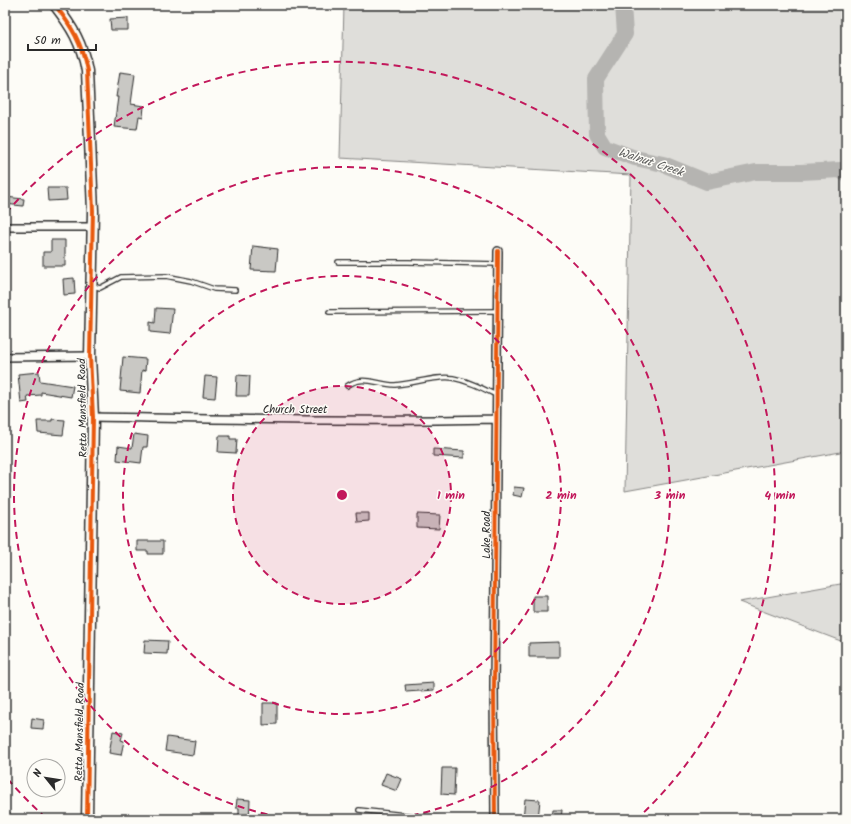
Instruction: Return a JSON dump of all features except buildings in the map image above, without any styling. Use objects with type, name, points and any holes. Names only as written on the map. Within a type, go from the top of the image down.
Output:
[{"type":"street","name":"Retta Mansfield Road","points":[[55,5],[68,22],[78,40],[86,65],[93,227],[90,356],[93,417],[87,819]]},
{"type":"street","points":[[5,227],[93,227]]},
{"type":"street","name":"Lake Road","points":[[495,819],[494,679],[498,251]]},
{"type":"street","points":[[5,357],[90,356]]},
{"type":"street","name":"Church Street","points":[[93,417],[434,421],[496,419]]},
{"type":"lane","points":[[338,262],[498,264]]},
{"type":"lane","points":[[92,285],[100,288],[121,277],[166,276],[191,281],[214,289],[235,290]]},
{"type":"lane","points":[[329,312],[497,311]]},
{"type":"lane","points":[[347,386],[353,381],[362,380],[394,385],[442,377],[470,382],[496,395]]},
{"type":"lane","points":[[360,810],[442,819]]},
{"type":"shaded area","points":[[344,5],[846,5],[846,451],[625,491],[631,175],[340,158]]},
{"type":"shaded area","points":[[846,583],[846,643],[739,602]]},
{"type":"waterway","name":"Walnut Creek","points":[[623,5],[625,34],[596,79],[597,134],[605,147],[635,158],[663,164],[707,182],[756,172],[840,170],[846,174]]},
{"type":"cycle path","points":[[55,5],[76,36],[87,71],[93,211],[90,356],[93,417],[87,819]]},
{"type":"cycle path","points":[[495,819],[494,687],[498,251]]}]
